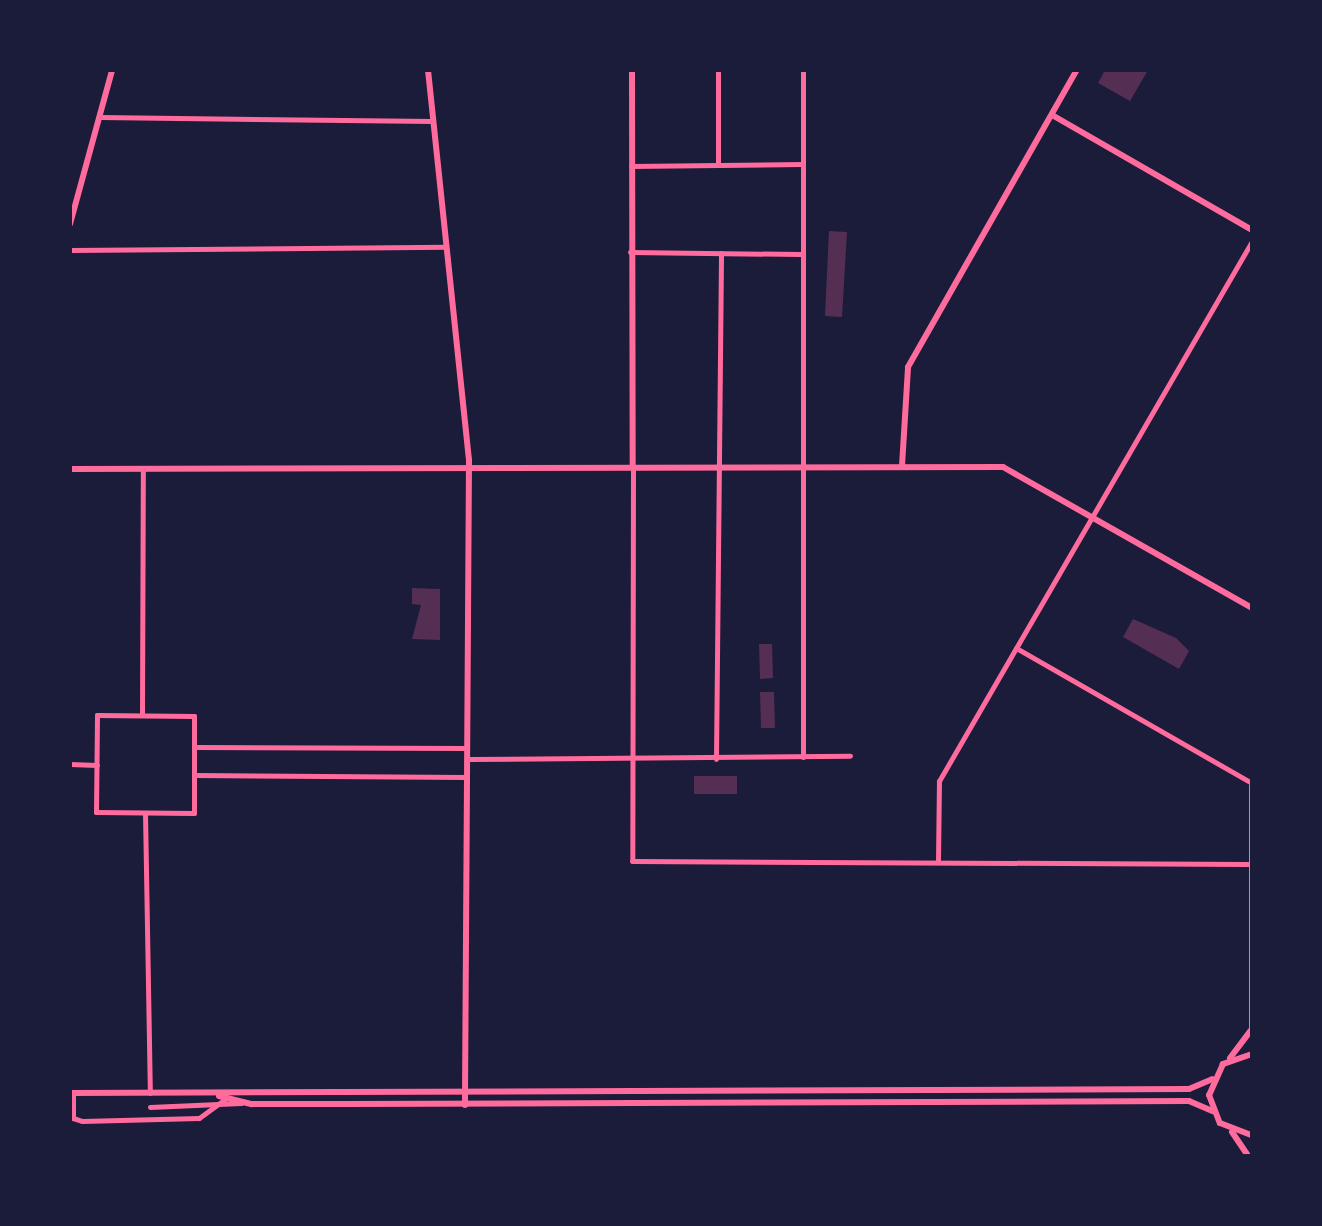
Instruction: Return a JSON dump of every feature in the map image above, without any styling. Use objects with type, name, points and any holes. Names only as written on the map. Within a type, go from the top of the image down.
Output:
[{"type":"street","points":[[70,224],[112,70]]},
{"type":"street","points":[[428,70],[470,468],[465,1105]]},
{"type":"street","points":[[632,70],[632,861],[1248,864]]},
{"type":"street","points":[[718,70],[718,163]]},
{"type":"street","points":[[803,70],[803,757]]},
{"type":"street","points":[[902,466],[908,367],[1077,70]]},
{"type":"street","points":[[1052,116],[1252,230]]},
{"type":"street","points":[[100,117],[433,121]]},
{"type":"street","points":[[631,166],[802,164]]},
{"type":"street","points":[[938,862],[939,780],[1252,240]]},
{"type":"street","points":[[70,250],[446,247]]},
{"type":"street","points":[[630,252],[801,254]]},
{"type":"street","points":[[716,759],[721,253]]},
{"type":"street","points":[[70,469],[1003,466],[1252,608]]},
{"type":"street","points":[[142,715],[144,470]]},
{"type":"street","points":[[238,1093],[199,1118],[72,1118],[71,1093],[1189,1088],[1212,1079],[1251,1032],[1248,864],[1252,785],[1016,648]]},
{"type":"street","points":[[97,715],[194,716],[194,746],[194,813],[96,812],[97,715]]},
{"type":"street","points":[[194,746],[468,748]]},
{"type":"street","points":[[469,759],[850,756]]},
{"type":"street","points":[[70,764],[97,764]]},
{"type":"street","points":[[194,775],[469,777]]},
{"type":"street","points":[[145,812],[150,1092]]},
{"type":"street","points":[[1229,1060],[1252,1054]]},
{"type":"street","points":[[1212,1079],[1212,1111]]},
{"type":"street","points":[[208,1093],[244,1103]]},
{"type":"street","points":[[150,1106],[1188,1101],[1212,1111],[1248,1156]]},
{"type":"street","points":[[1232,1132],[1252,1136]]},
{"type":"building","points":[[1105,70],[1148,70],[1130,101],[1098,83]]},
{"type":"building","points":[[829,231],[847,232],[842,317],[825,316]]},
{"type":"building","points":[[412,588],[440,589],[440,640],[412,639],[421,605],[412,604]]},
{"type":"building","points":[[1133,619],[1176,638],[1189,651],[1179,669],[1123,637]]},
{"type":"building","points":[[759,644],[772,644],[773,678],[760,679]]},
{"type":"building","points":[[760,692],[774,692],[775,728],[761,728]]},
{"type":"building","points":[[694,776],[737,776],[737,794],[694,794]]}]
